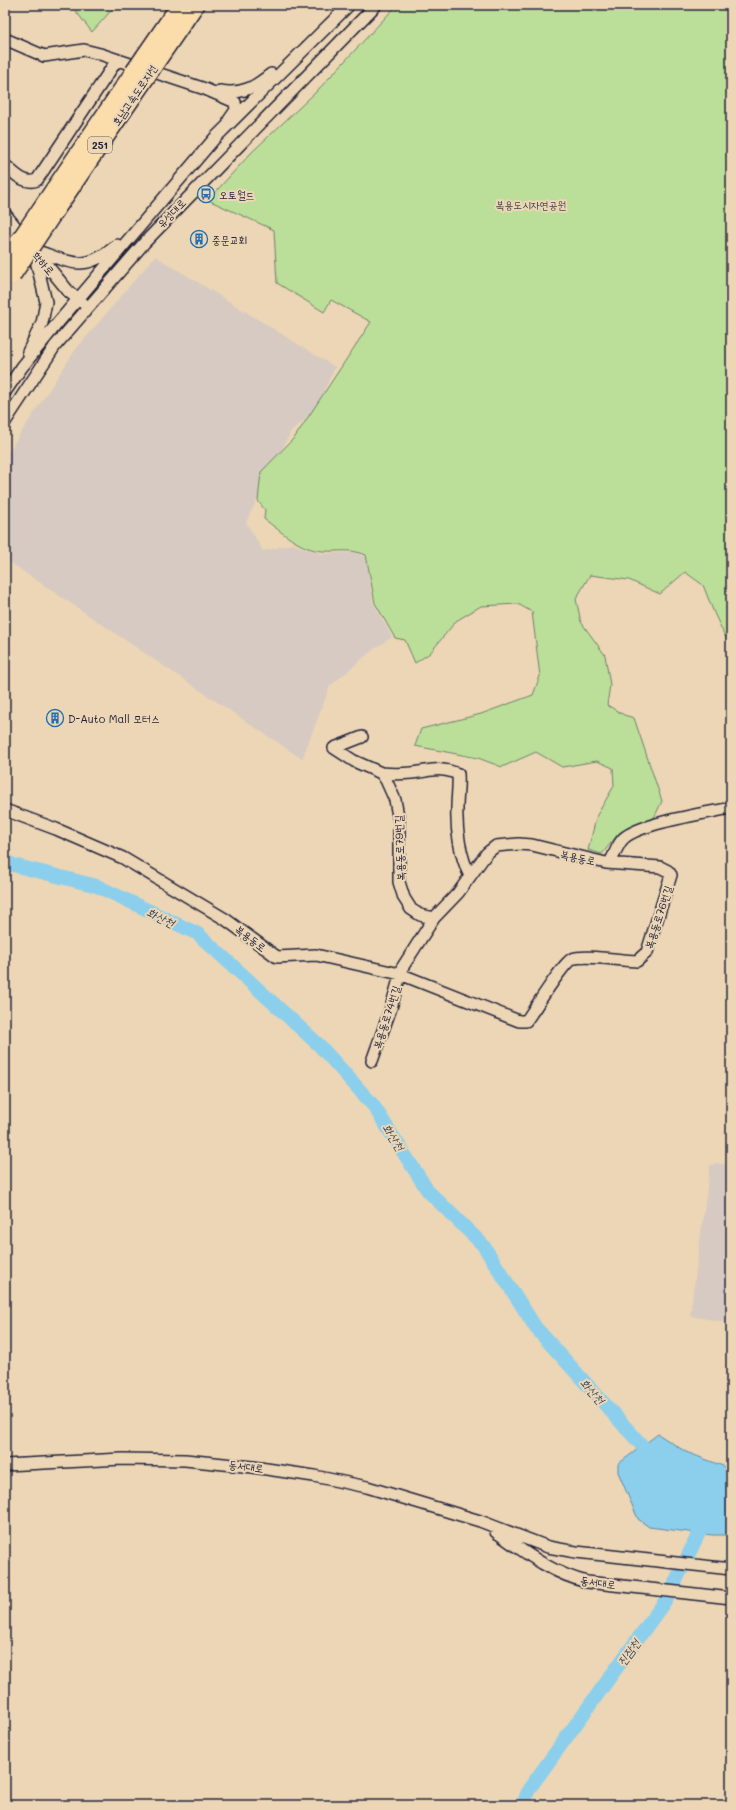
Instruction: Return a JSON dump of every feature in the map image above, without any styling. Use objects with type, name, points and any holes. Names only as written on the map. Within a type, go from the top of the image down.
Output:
[{"type":"highway","name":"호남고속도로지선","points":[[151,59],[180,5]]},
{"type":"highway","name":"호남고속도로지선","points":[[7,274],[140,74],[195,5]]},
{"type":"street","name":"유성대로","points":[[5,392],[22,367],[78,299],[214,139],[236,120],[290,62],[349,5]]},
{"type":"street","name":"유성대로","points":[[5,422],[55,346],[157,229],[376,5]]},
{"type":"street","points":[[5,39],[44,56],[84,50],[206,89],[228,98],[235,102],[237,106],[232,116],[214,139]]},
{"type":"street","points":[[5,165],[27,181],[37,180],[116,60]]},
{"type":"street","points":[[206,89],[231,93],[253,88],[290,62]]},
{"type":"street","name":"학하로","points":[[5,214],[69,292],[88,307]]},
{"type":"street","points":[[5,239],[14,225]]},
{"type":"street","points":[[22,367],[42,323],[46,302],[34,250],[81,264],[103,257],[140,225]]},
{"type":"street","points":[[362,737],[334,748],[354,760],[381,773],[413,773],[429,769],[446,769],[458,774],[457,822],[462,853],[470,876]]},
{"type":"street","name":"복용동로79번길","points":[[381,773],[395,800],[400,821],[398,882],[404,898],[411,909],[420,915],[434,918]]},
{"type":"street","name":"복용동로","points":[[5,810],[56,829],[123,858],[225,919],[277,957],[316,955],[400,974],[434,918],[450,902],[487,853],[496,846],[506,844],[532,846],[606,863],[610,862],[624,838],[638,831],[678,819],[731,808]]},
{"type":"street","name":"복용동로76번길","points":[[400,974],[482,1004],[504,1016],[519,1021],[526,1021],[563,966],[573,959],[595,958],[637,961],[647,952],[670,875],[668,871],[660,868],[606,863]]},
{"type":"street","name":"복용동로74번길","points":[[372,1061],[392,1008],[400,974]]},
{"type":"street","name":"동서대로","points":[[5,1465],[122,1459],[185,1460],[253,1467],[314,1476],[367,1488],[480,1521],[548,1547],[576,1552],[598,1553],[729,1568]]},
{"type":"street","name":"동서대로","points":[[480,1521],[545,1566],[567,1577],[587,1582],[731,1598]]},
{"type":"shaded area","points":[[155,256],[335,367],[314,412],[291,431],[246,522],[263,551],[292,544],[322,554],[353,552],[366,557],[373,602],[392,637],[374,649],[330,686],[302,759],[5,559],[5,457],[76,349]]},
{"type":"shaded area","points":[[715,1163],[731,1165],[731,1323],[690,1316],[710,1166]]},
{"type":"green space","points":[[71,5],[116,5],[92,32]]},
{"type":"green space","name":"복용도시자연공원","points":[[397,5],[731,5],[731,649],[703,585],[685,572],[660,594],[629,580],[590,575],[576,599],[581,622],[605,655],[610,685],[607,705],[624,715],[634,718],[662,801],[654,818],[619,833],[602,854],[588,850],[597,815],[614,786],[613,768],[597,761],[562,767],[536,752],[502,767],[478,758],[415,746],[421,729],[481,714],[533,695],[540,676],[532,612],[518,604],[481,606],[456,621],[430,653],[415,663],[405,640],[395,638],[375,603],[366,555],[350,551],[315,550],[299,544],[264,519],[265,510],[258,501],[261,472],[295,437],[371,322],[331,300],[324,312],[277,283],[274,230],[208,200],[252,152],[316,92]]},
{"type":"water","points":[[658,1434],[686,1452],[731,1469],[731,1535],[712,1535],[649,1527],[638,1519],[618,1472],[618,1464]]},
{"type":"waterway","name":"화산천","points":[[5,861],[13,865],[97,886],[198,934],[320,1046],[373,1105],[428,1191],[483,1245],[536,1328],[655,1460]]},
{"type":"waterway","name":"진잠천","points":[[523,1805],[529,1789],[668,1597],[711,1508],[731,1507]]},
{"type":"place","name":"오토월드","points":[[206,194]]},
{"type":"place","name":"중문교회","points":[[199,239]]},
{"type":"place","name":"D-Auto Mall 모터스","points":[[55,718]]}]
